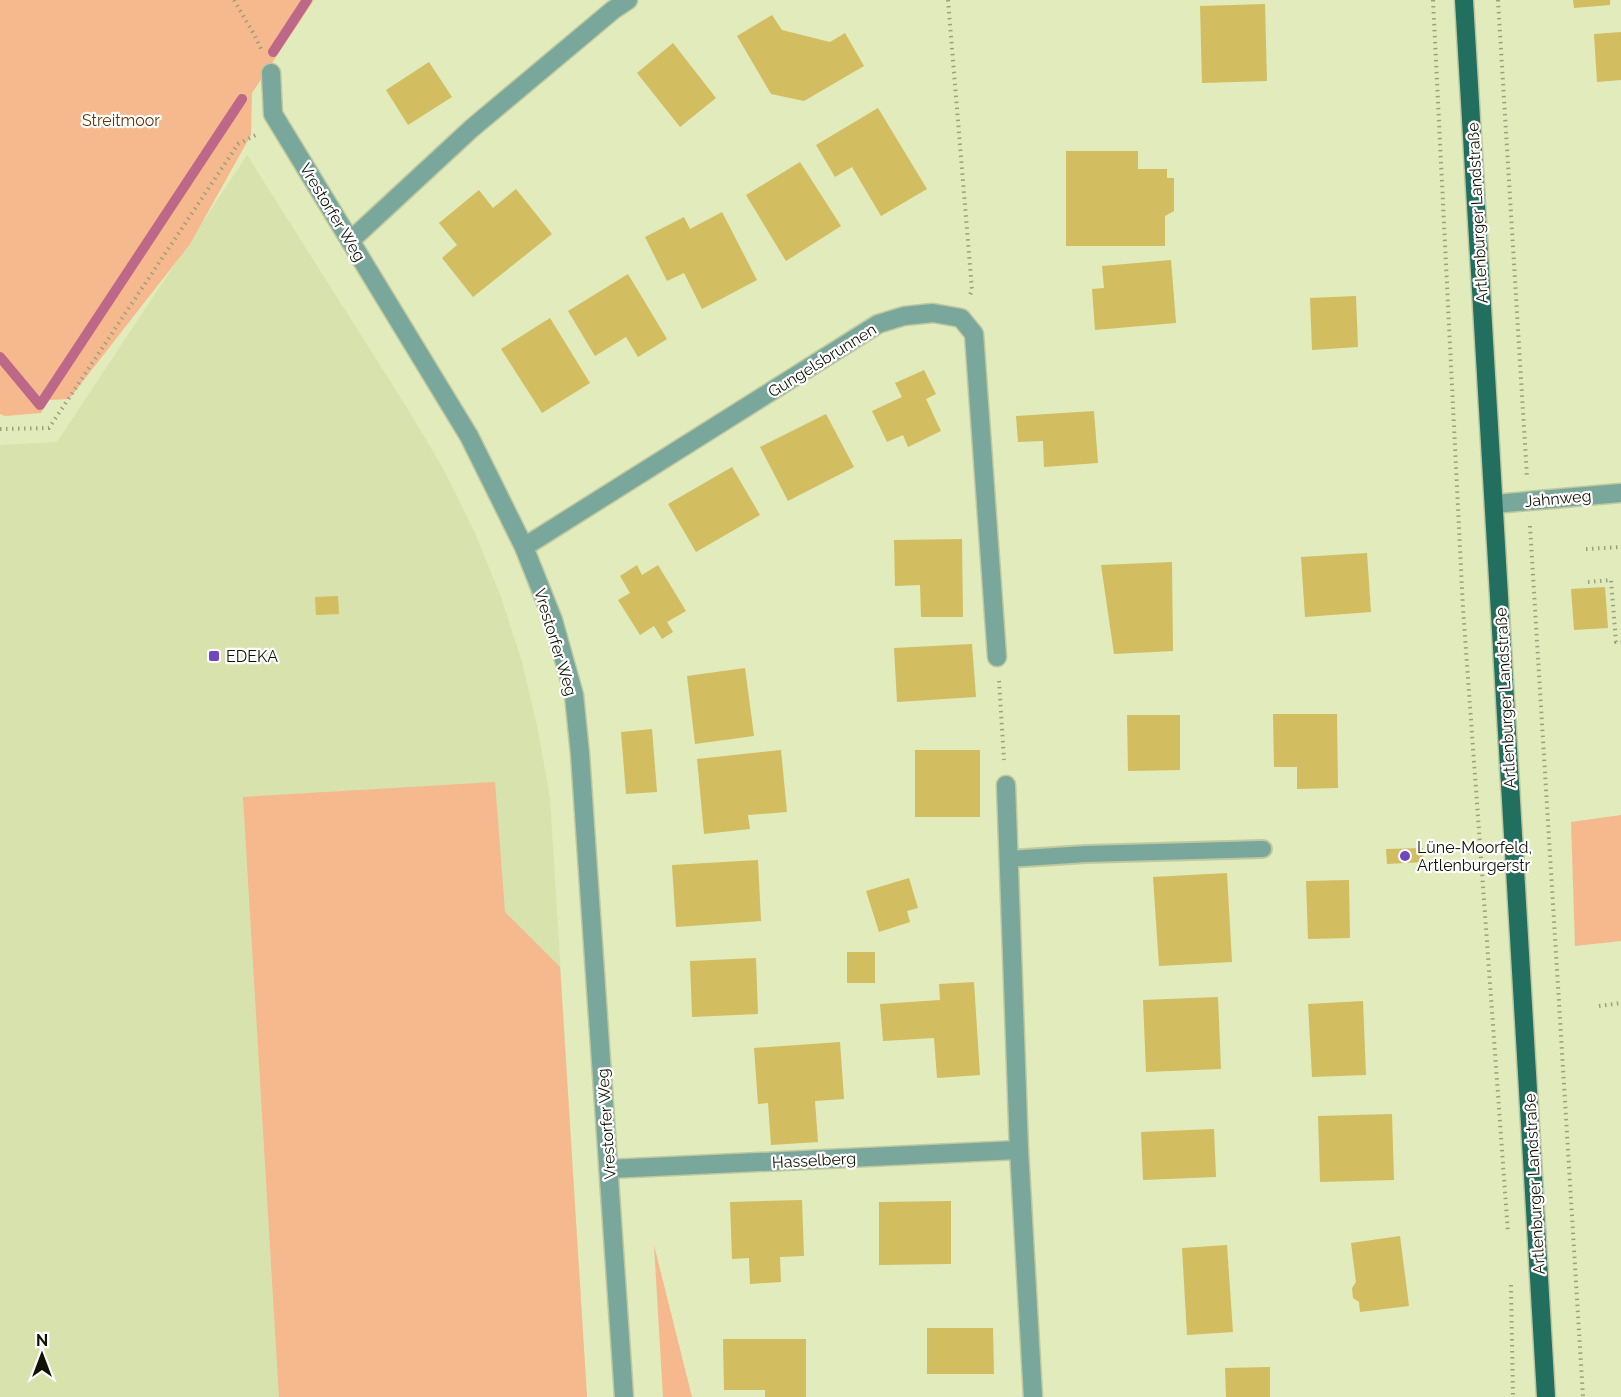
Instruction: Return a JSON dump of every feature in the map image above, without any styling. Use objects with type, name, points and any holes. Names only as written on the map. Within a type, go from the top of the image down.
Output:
[{"type":"main road","name":"Artlenburger Landstraße","points":[[1464,0],[1546,1397]]},
{"type":"street","points":[[350,241],[471,129],[628,0]]},
{"type":"street","name":"Vrestorfer Weg","points":[[271,73],[273,114],[469,436],[524,547],[553,620],[574,695],[624,1397]]},
{"type":"street","name":"Gungelsbrunnen","points":[[524,547],[878,324],[904,316],[933,313],[961,318]]},
{"type":"street","points":[[961,318],[974,334],[997,657]]},
{"type":"street","name":"Jahnweg","points":[[1494,504],[1621,493]]},
{"type":"street","points":[[1006,784],[1019,1150],[1033,1397]]},
{"type":"street","name":"Hasselberg","points":[[609,1169],[1019,1150]]},
{"type":"lane","points":[[1009,859],[1086,854],[1263,849]]},
{"type":"path","points":[[234,0],[255,36],[271,73]]},
{"type":"path","points":[[948,0],[972,291],[961,318]]},
{"type":"path","points":[[1433,0],[1463,609],[1508,1236]]},
{"type":"path","points":[[1498,0],[1583,1397]]},
{"type":"path","points":[[0,429],[49,428],[238,144],[279,124]]},
{"type":"path","points":[[1586,549],[1621,547]]},
{"type":"path","points":[[1588,582],[1611,580],[1616,642],[1621,642]]},
{"type":"path","points":[[997,657],[1006,784]]},
{"type":"path","points":[[1599,1006],[1621,1003]]},
{"type":"path","points":[[1511,1283],[1513,1397]]},
{"type":"shaded area","points":[[247,155],[444,470],[475,533],[501,597],[522,662],[538,730],[550,798],[587,1397],[0,1397],[0,445],[57,442]]},
{"type":"green space","name":"Streitmoor","points":[[0,0],[314,0],[252,93],[251,135],[190,244],[69,399],[49,400],[41,413],[5,416],[0,414]]},
{"type":"green space","points":[[495,782],[505,912],[560,967],[587,1397],[279,1397],[243,797]]},
{"type":"green space","points":[[1621,815],[1621,941],[1575,946],[1571,822]]},
{"type":"green space","points":[[654,1245],[692,1397],[663,1397]]},
{"type":"building","points":[[1573,0],[1610,0],[1610,5],[1574,8]]},
{"type":"building","points":[[1265,4],[1267,81],[1202,83],[1200,6]]},
{"type":"building","points":[[772,15],[782,30],[830,42],[845,33],[864,66],[804,101],[771,94],[737,36]]},
{"type":"building","points":[[1621,32],[1621,80],[1597,82],[1594,34]]},
{"type":"building","points":[[673,43],[716,98],[680,127],[637,73]]},
{"type":"building","points":[[429,62],[452,97],[408,125],[386,90]]},
{"type":"building","points":[[878,108],[927,189],[881,216],[852,167],[835,177],[816,145]]},
{"type":"building","points":[[1066,151],[1138,151],[1138,169],[1167,169],[1167,178],[1174,178],[1174,211],[1165,216],[1165,246],[1066,246]]},
{"type":"building","points":[[800,162],[841,226],[786,261],[746,195]]},
{"type":"building","points":[[516,189],[552,234],[473,297],[442,258],[457,245],[439,223],[479,190],[493,208]]},
{"type":"building","points":[[722,212],[757,280],[702,309],[684,273],[667,281],[645,237],[684,217],[690,229]]},
{"type":"building","points":[[1171,260],[1176,323],[1095,330],[1092,289],[1104,288],[1102,266]]},
{"type":"building","points":[[628,274],[667,339],[638,357],[626,337],[595,356],[568,311]]},
{"type":"building","points":[[1356,296],[1358,347],[1312,350],[1310,298]]},
{"type":"building","points":[[550,318],[590,383],[542,413],[501,349]]},
{"type":"building","points":[[924,370],[936,394],[926,399],[941,431],[908,447],[903,435],[887,442],[872,411],[902,397],[895,383]]},
{"type":"building","points":[[1094,411],[1098,463],[1044,467],[1043,441],[1018,442],[1016,416]]},
{"type":"building","points":[[826,414],[854,467],[788,501],[760,447]]},
{"type":"building","points":[[732,467],[760,515],[696,552],[668,504]]},
{"type":"building","points":[[962,539],[963,617],[921,617],[920,585],[895,586],[894,540]]},
{"type":"building","points":[[1367,553],[1371,612],[1305,617],[1301,557]]},
{"type":"building","points":[[1172,562],[1173,651],[1114,654],[1101,565]]},
{"type":"building","points":[[637,565],[642,575],[658,565],[686,611],[667,622],[673,632],[662,639],[654,626],[640,635],[618,600],[630,593],[620,576]]},
{"type":"building","points":[[1605,587],[1608,628],[1574,630],[1571,589]]},
{"type":"building","points":[[338,596],[339,614],[316,615],[315,597]]},
{"type":"building","points":[[972,644],[976,697],[897,702],[894,648]]},
{"type":"building","points":[[745,668],[754,736],[695,744],[687,676]]},
{"type":"building","points":[[1273,714],[1337,714],[1338,788],[1297,789],[1297,767],[1274,767]]},
{"type":"building","points":[[1127,715],[1180,715],[1180,770],[1128,771]]},
{"type":"building","points":[[652,729],[657,792],[626,794],[621,732]]},
{"type":"building","points":[[781,750],[787,812],[748,815],[750,829],[704,834],[697,759]]},
{"type":"building","points":[[915,750],[980,750],[980,817],[915,817]]},
{"type":"building","name":"Lüne-Moorfeld, Artlenburgerstr","points":[[1423,848],[1424,862],[1387,864],[1386,849]]},
{"type":"building","points":[[758,860],[761,921],[676,927],[672,865]]},
{"type":"building","points":[[1227,873],[1232,962],[1159,966],[1153,877]]},
{"type":"building","points":[[909,878],[918,908],[907,911],[910,922],[879,932],[866,891]]},
{"type":"building","points":[[1349,880],[1350,938],[1308,939],[1306,881]]},
{"type":"building","points":[[847,952],[875,952],[875,983],[847,983]]},
{"type":"building","points":[[756,958],[758,1014],[692,1017],[690,961]]},
{"type":"building","points":[[974,982],[980,1075],[937,1078],[934,1038],[883,1041],[880,1004],[940,1000],[939,984]]},
{"type":"building","points":[[1218,997],[1221,1069],[1146,1072],[1143,1000]]},
{"type":"building","points":[[1363,1001],[1366,1075],[1312,1077],[1308,1004]]},
{"type":"building","points":[[840,1042],[844,1099],[815,1101],[818,1142],[771,1145],[768,1103],[758,1104],[754,1048]]},
{"type":"building","points":[[1392,1114],[1394,1180],[1320,1182],[1318,1116]]},
{"type":"building","points":[[1214,1129],[1216,1177],[1143,1180],[1141,1132]]},
{"type":"building","points":[[802,1200],[804,1256],[780,1257],[781,1282],[750,1284],[749,1258],[732,1259],[730,1202]]},
{"type":"building","points":[[951,1201],[951,1264],[879,1265],[879,1202]]},
{"type":"building","points":[[1400,1236],[1409,1306],[1360,1312],[1359,1302],[1353,1298],[1352,1288],[1356,1282],[1351,1243]]},
{"type":"building","points":[[1227,1245],[1233,1332],[1187,1335],[1182,1248]]},
{"type":"building","points":[[927,1328],[993,1328],[994,1374],[927,1374]]},
{"type":"building","points":[[723,1339],[806,1339],[806,1397],[765,1397],[765,1390],[724,1390]]},
{"type":"building","points":[[1270,1367],[1270,1397],[1226,1397],[1225,1368]]},
{"type":"waterway","points":[[273,52],[307,0]]},
{"type":"waterway","points":[[0,357],[40,405],[242,99]]},
{"type":"place","name":"EDEKA","points":[[214,656]]},
{"type":"place","name":"Lüne-Moorfeld, Artlenburgerstr","points":[[1405,856]]}]
